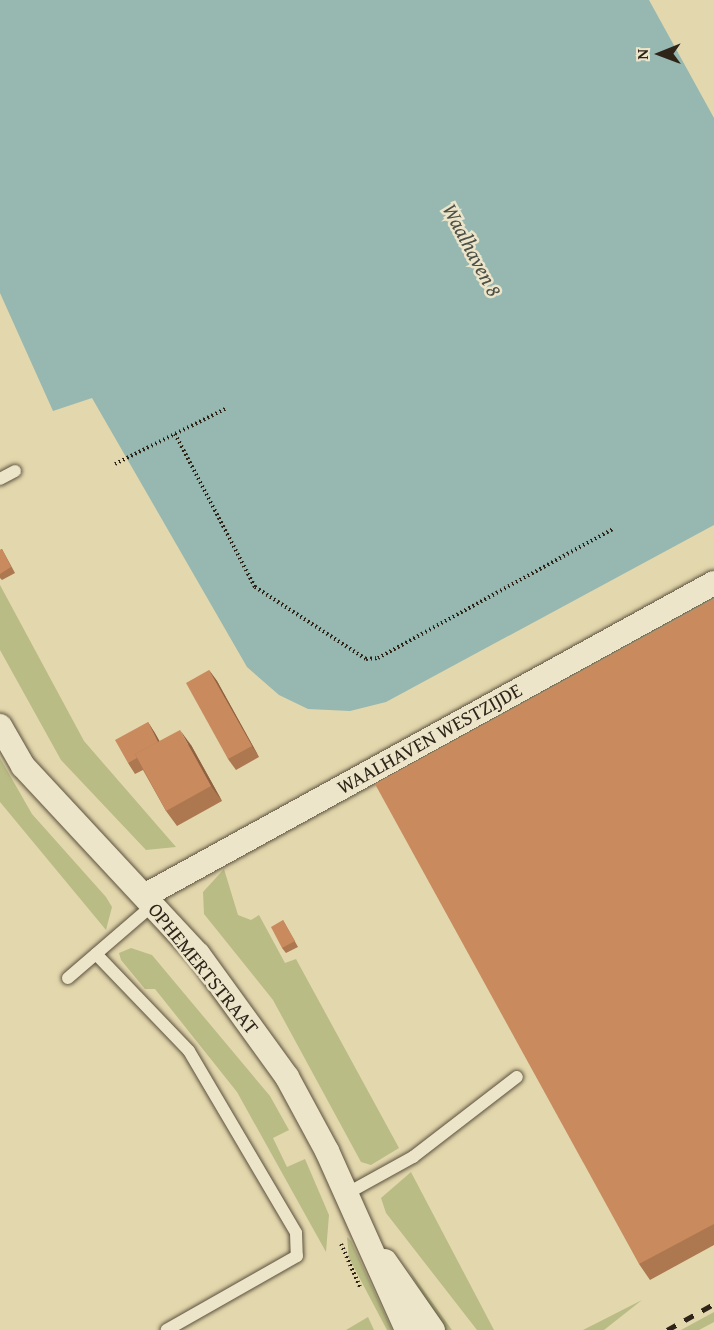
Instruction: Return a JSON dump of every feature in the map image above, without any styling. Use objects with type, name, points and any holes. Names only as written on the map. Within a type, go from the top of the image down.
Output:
[{"type":"street","name":"WAALHAVEN WESTZIJDE","points":[[150,900],[714,583]]},
{"type":"street","name":"OPHEMERTSTRAAT","points":[[0,726],[23,766],[198,954],[287,1077],[368,1238],[433,1330]]},
{"type":"street","name":"OPHEMERTSTRAAT","points":[[368,1238],[380,1277],[407,1330]]},
{"type":"lane","points":[[0,479],[15,471]]},
{"type":"lane","points":[[68,978],[96,954],[150,900]]},
{"type":"lane","points":[[96,954],[189,1051],[296,1233],[297,1256],[167,1330]]},
{"type":"lane","points":[[346,1194],[413,1157],[516,1077]]},
{"type":"path","points":[[115,464],[227,408]]},
{"type":"path","points":[[175,434],[255,587],[366,659],[378,658],[614,528]]},
{"type":"green space","points":[[0,585],[84,741],[176,847],[146,850],[61,760],[0,650]]},
{"type":"green space","points":[[0,758],[32,814],[106,897],[112,907],[106,930],[0,802]]},
{"type":"green space","points":[[224,869],[238,915],[251,920],[259,915],[285,963],[296,959],[399,1148],[371,1165],[361,1162],[273,1000],[204,914],[203,892]]},
{"type":"green space","points":[[131,948],[152,955],[270,1096],[289,1130],[273,1138],[287,1167],[305,1159],[329,1215],[326,1252],[237,1092],[155,989],[145,989],[121,960],[119,953]]},
{"type":"green space","points":[[411,1172],[494,1330],[477,1330],[386,1213],[381,1198]]},
{"type":"green space","points":[[347,1237],[351,1241],[392,1330],[387,1330],[349,1258]]},
{"type":"green space","points":[[405,1264],[452,1330],[444,1330]]},
{"type":"green space","points":[[642,1300],[604,1330],[583,1330]]},
{"type":"green space","points":[[714,1312],[714,1322],[699,1330],[681,1330]]},
{"type":"green space","points":[[368,1317],[374,1330],[346,1330]]},
{"type":"water","name":"Waalhaven 8","points":[[0,0],[649,0],[714,118],[714,525],[386,702],[350,711],[308,709],[279,695],[247,667],[92,398],[53,411],[0,293]]},
{"type":"building","points":[[2,549],[11,567],[0,574],[0,550]]},
{"type":"building","points":[[714,599],[714,1224],[639,1264],[375,784]]},
{"type":"building","points":[[209,670],[252,746],[228,759],[186,683]]},
{"type":"building","points":[[148,722],[158,742],[135,754],[137,758],[128,763],[115,740]]},
{"type":"building","points":[[180,730],[211,786],[166,811],[135,754]]},
{"type":"building","points":[[283,920],[295,941],[282,948],[271,927]]},
{"type":"railway","points":[[667,1330],[714,1304]]}]
